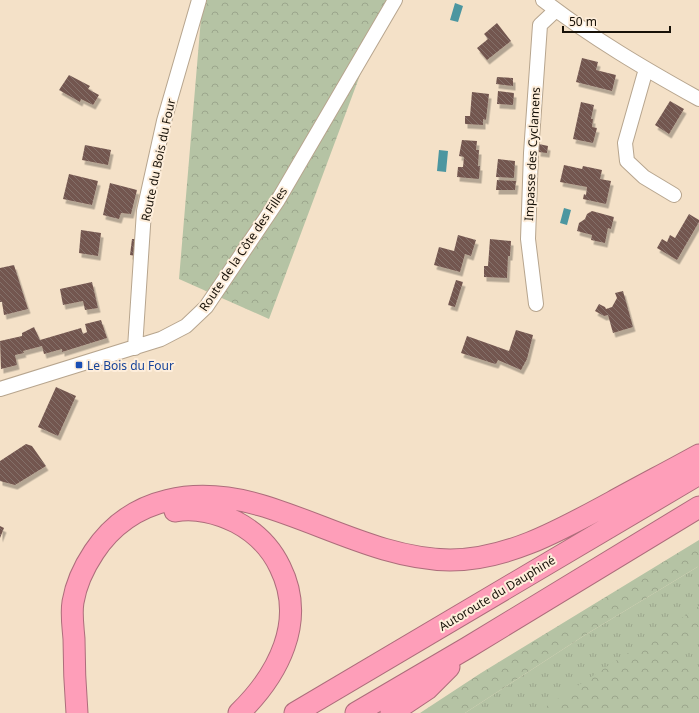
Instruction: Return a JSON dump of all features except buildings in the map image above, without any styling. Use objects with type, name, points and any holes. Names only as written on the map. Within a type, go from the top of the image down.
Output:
[{"type":"highway","points":[[77,713],[74,679],[72,610],[76,590],[84,568],[109,533],[128,516],[154,504],[186,496],[230,498],[257,504],[394,552],[431,559],[470,559],[520,547],[549,535],[699,455]]},
{"type":"highway","name":"Autoroute du Dauphiné","points":[[295,713],[699,474]]},
{"type":"highway","points":[[356,713],[467,648],[699,507]]},
{"type":"highway","points":[[74,639],[86,594],[96,569],[113,544],[133,527],[153,517],[166,513],[193,509],[232,520],[252,532],[276,558],[287,585],[291,615],[288,637],[276,665],[258,693],[239,713]]},
{"type":"highway","points":[[392,713],[427,689],[467,648]]},
{"type":"street","name":"Route du Bois du Four","points":[[135,348],[144,211],[164,121],[199,0]]},
{"type":"street","name":"Route de la Côte des Filles","points":[[0,389],[161,339],[186,326],[206,307],[278,200],[395,0]]},
{"type":"street","points":[[543,0],[598,39],[646,69],[699,99]]},
{"type":"street","name":"Impasse des Cyclamens","points":[[536,304],[528,239],[531,153],[540,25],[556,10]]},
{"type":"street","points":[[646,69],[624,144],[627,161],[644,177],[674,195]]},
{"type":"green space","points":[[194,0],[388,0],[269,319],[179,279],[201,18]]},
{"type":"green space","points":[[699,540],[699,566],[585,635],[465,713],[420,713],[481,673]]},
{"type":"green space","points":[[699,566],[699,713],[465,713],[585,635]]},
{"type":"green space","points":[[699,606],[699,634],[672,657],[699,669],[699,713],[536,713],[683,617]]},
{"type":"water","points":[[455,3],[463,6],[458,22],[450,20]]},
{"type":"water","points":[[439,150],[448,151],[446,172],[437,171]]},
{"type":"water","points":[[564,208],[571,210],[567,225],[560,223]]},
{"type":"place","name":"Le Bois du Four","points":[[79,365]]}]
